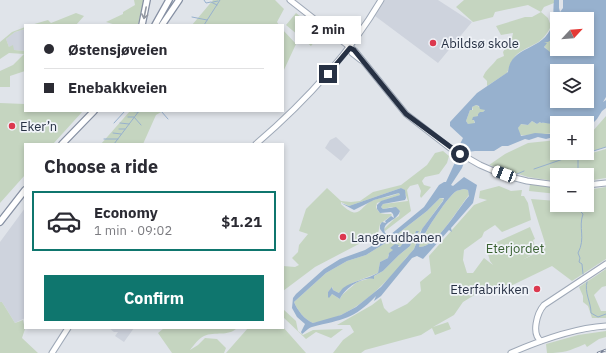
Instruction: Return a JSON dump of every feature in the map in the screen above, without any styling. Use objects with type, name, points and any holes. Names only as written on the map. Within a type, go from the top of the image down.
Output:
[{"type":"highway","points":[[142,24],[147,0]]},
{"type":"highway","points":[[156,24],[169,0]]},
{"type":"highway","points":[[161,24],[173,0]]},
{"type":"highway","points":[[162,24],[179,0]]},
{"type":"highway","points":[[63,143],[93,112]]},
{"type":"highway","points":[[68,143],[98,112]]},
{"type":"highway","points":[[0,216],[24,185]]},
{"type":"highway","points":[[0,222],[24,191]]},
{"type":"main road","points":[[289,0],[355,51],[405,113],[434,136],[460,154],[480,165],[517,179],[550,184]]},
{"type":"main road","points":[[257,143],[302,102],[350,48],[381,0]]},
{"type":"main road","points":[[594,184],[606,183]]},
{"type":"main road","points":[[541,341],[542,337],[537,327],[537,316],[544,305],[606,264]]},
{"type":"main road","points":[[511,353],[541,341],[579,330],[606,326]]},
{"type":"main road","points":[[52,353],[67,329]]},
{"type":"shaded area","name":"Abildsø skole","points":[[385,0],[438,0],[472,22],[438,63],[375,16]]},
{"type":"shaded area","points":[[24,29],[24,51],[14,50],[9,47],[6,39],[15,32]]},
{"type":"shaded area","points":[[336,137],[350,150],[341,161],[325,148],[330,140]]},
{"type":"shaded area","points":[[24,209],[24,318],[15,323],[2,302],[0,302],[0,242]]},
{"type":"shaded area","points":[[110,329],[133,329],[124,342],[115,336],[118,332],[114,332]]},
{"type":"green space","points":[[134,0],[144,0],[138,24],[113,24],[106,22],[123,14],[123,12],[135,5]]},
{"type":"green space","points":[[213,0],[275,0],[284,9],[277,22],[278,24],[193,24]]},
{"type":"green space","points":[[464,0],[554,0],[554,3],[544,7],[541,12],[528,5],[495,12],[493,17],[473,22],[456,7]]},
{"type":"green space","points":[[541,12],[548,18],[550,28],[548,32],[541,40],[517,54],[507,73],[487,86],[487,81],[483,77],[484,74],[497,59],[504,56],[503,52],[511,43],[513,33],[501,35],[496,26],[525,17],[532,17]]},
{"type":"green space","points":[[76,13],[84,16],[77,24],[34,24],[48,20],[51,23]]},
{"type":"green space","points":[[296,13],[321,33],[311,46],[286,25]]},
{"type":"green space","points":[[24,27],[24,29],[15,32],[6,39],[9,47],[13,45],[14,50],[24,51],[24,54],[9,53],[0,59],[0,42],[12,32]]},
{"type":"green space","points":[[284,31],[296,44],[284,70]]},
{"type":"green space","points":[[550,39],[550,53],[544,46],[544,42],[549,41]]},
{"type":"green space","points":[[24,54],[24,71],[10,76],[10,87],[0,87],[0,71],[13,65]]},
{"type":"green space","points":[[0,103],[24,104],[24,112],[82,112],[54,143],[24,143],[24,176],[0,203]]},
{"type":"green space","points":[[476,105],[485,110],[473,118],[475,124],[468,124],[466,121],[470,110],[473,110],[472,107]]},
{"type":"green space","points":[[129,112],[161,112],[156,115],[143,143],[102,143]]},
{"type":"green space","points":[[606,116],[606,147],[594,151],[594,130]]},
{"type":"green space","points":[[532,121],[537,124],[540,122],[550,123],[550,133],[538,135],[519,135],[518,128],[520,124],[528,125]]},
{"type":"green space","points":[[550,141],[550,160],[594,160],[594,152],[606,149],[606,178],[594,180],[594,168],[550,168],[550,180],[528,177],[489,165],[505,154],[528,143]]},
{"type":"green space","points":[[443,151],[449,156],[447,163],[439,174],[425,177],[422,181],[424,185],[431,187],[421,198],[421,191],[418,184],[410,186],[407,190],[411,211],[385,231],[384,229],[399,216],[400,211],[392,207],[383,209],[381,207],[383,204],[408,201],[404,190],[401,188],[349,206],[341,202],[341,204],[352,212],[356,212],[374,200],[399,193],[400,195],[377,203],[376,207],[382,214],[392,215],[380,224],[378,234],[315,267],[284,290],[284,266],[295,267],[299,265],[292,258],[298,252],[299,245],[308,234],[299,231],[306,209],[327,188],[341,201],[360,201],[373,192],[401,185],[427,165],[435,153]]},
{"type":"green space","points":[[530,184],[550,186],[550,193],[529,191]]},
{"type":"green space","name":"Eterjordet","points":[[499,186],[511,191],[522,190],[521,196],[524,196],[528,203],[531,220],[502,232],[495,225],[484,232],[482,237],[464,250],[463,260],[467,273],[473,273],[484,258],[493,265],[490,261],[486,247],[530,227],[535,239],[533,240],[537,252],[522,260],[543,250],[545,243],[531,199],[550,200],[550,212],[594,212],[594,189],[606,187],[606,259],[572,281],[552,266],[492,295],[486,288],[463,302],[454,315],[433,327],[448,322],[451,329],[435,335],[432,328],[421,335],[365,350],[361,353],[333,353],[343,340],[354,332],[350,325],[337,325],[372,305],[381,298],[384,308],[389,313],[407,304],[421,291],[420,282],[431,273],[429,256],[474,205],[487,200],[479,198],[480,191]]},
{"type":"green space","points":[[464,189],[468,190],[469,195],[446,226],[432,241],[425,246],[419,247],[434,218],[446,202],[456,191]]},
{"type":"green space","points":[[440,198],[444,199],[420,232],[414,249],[396,271],[369,297],[338,317],[313,323],[307,320],[297,308],[294,302],[326,273],[347,261],[366,255],[387,242],[427,211]],"holes":[[[419,233],[412,241],[410,246],[383,271],[371,278],[357,282],[342,295],[340,299],[332,294],[328,297],[328,292],[333,287],[333,290],[339,293],[352,283],[378,273],[380,262],[388,258],[388,255],[394,250],[390,248],[397,245],[400,247],[408,237]]]},
{"type":"green space","points":[[606,269],[606,286],[602,287],[594,295],[601,311],[606,311],[606,318],[592,318],[588,306],[583,302],[583,296],[579,287]]},
{"type":"green space","points":[[0,302],[2,302],[15,323],[23,320],[25,329],[22,338],[38,353],[0,353]]},
{"type":"green space","points":[[284,310],[296,321],[298,331],[303,335],[313,330],[343,329],[331,338],[316,332],[306,339],[284,318]]},
{"type":"green space","points":[[284,328],[306,353],[226,353],[247,329]]},
{"type":"green space","points":[[163,329],[236,329],[226,333],[204,336],[198,340],[190,350],[205,338],[217,339],[226,348],[224,353],[172,353],[158,333]]},
{"type":"green space","points":[[606,331],[606,337],[599,339],[587,347],[585,344],[558,353],[547,353],[546,344],[578,335]]},
{"type":"water","points":[[554,0],[559,0],[560,12],[553,12]]},
{"type":"water","points":[[563,0],[606,0],[606,97],[603,102],[606,100],[606,108],[597,119],[594,122],[594,116],[550,116],[550,124],[540,122],[537,124],[532,121],[528,125],[521,124],[518,128],[521,136],[535,133],[550,134],[550,138],[546,139],[538,137],[529,140],[525,139],[508,146],[502,146],[494,151],[468,152],[462,168],[451,185],[453,186],[464,177],[477,185],[473,203],[451,228],[452,232],[449,230],[423,259],[417,256],[412,258],[381,296],[374,301],[376,296],[361,310],[347,318],[308,329],[302,334],[301,332],[305,324],[297,317],[292,308],[293,298],[324,269],[340,259],[365,250],[386,237],[380,229],[380,225],[382,222],[386,223],[385,221],[391,216],[394,218],[393,214],[391,212],[380,213],[377,209],[377,205],[381,201],[400,195],[399,193],[374,200],[354,210],[341,203],[349,206],[401,188],[405,190],[405,200],[383,204],[381,207],[383,209],[396,207],[400,211],[396,217],[385,226],[385,233],[390,235],[424,207],[439,185],[446,182],[457,158],[464,150],[459,146],[463,138],[450,126],[450,122],[477,93],[508,72],[510,63],[515,57],[542,40],[550,30],[550,41],[544,42],[547,43],[544,47],[550,52],[550,56],[594,56],[594,12],[560,12],[563,8]],"holes":[[[476,105],[479,106],[480,109],[485,110],[480,112],[478,116],[473,117],[472,120],[474,120],[475,123],[468,124],[466,121],[470,110],[472,110],[472,107]],[[464,189],[468,190],[469,196],[446,226],[432,241],[425,246],[419,247],[434,218],[446,202],[455,192]],[[440,198],[444,198],[422,229],[414,249],[381,287],[356,307],[341,315],[313,323],[307,320],[297,308],[294,302],[326,273],[347,261],[366,255],[387,242],[427,211]]]},
{"type":"water","points":[[416,231],[419,231],[410,246],[383,271],[374,276],[374,279],[364,279],[359,281],[349,287],[340,299],[332,294],[329,298],[328,297],[328,292],[332,287],[333,290],[339,293],[343,288],[356,282],[378,273],[380,262],[388,258],[389,253],[393,250],[390,248],[395,244],[399,245],[398,247],[400,247],[408,237],[415,234]]},
{"type":"waterway","points":[[204,0],[206,3],[211,2],[217,5]]},
{"type":"waterway","points":[[205,24],[220,0]]},
{"type":"waterway","points":[[213,2],[218,1]]},
{"type":"waterway","points":[[192,17],[207,20]]},
{"type":"waterway","points":[[114,123],[124,112]]},
{"type":"waterway","points":[[115,143],[138,112]]},
{"type":"waterway","points":[[162,112],[168,119]]},
{"type":"waterway","points":[[128,117],[134,117],[141,125]]},
{"type":"waterway","points":[[120,123],[129,124]]},
{"type":"waterway","points":[[119,129],[125,129]]},
{"type":"waterway","points":[[113,133],[121,134]]},
{"type":"waterway","points":[[104,139],[118,139]]},
{"type":"waterway","points":[[594,151],[606,147]]},
{"type":"waterway","points":[[534,169],[560,160]]},
{"type":"waterway","points":[[578,160],[578,168]]},
{"type":"waterway","points":[[517,174],[524,171]]},
{"type":"waterway","points":[[581,212],[583,214],[581,224],[582,238],[578,253],[580,258],[579,262],[582,264],[583,274]]},
{"type":"waterway","points":[[587,282],[586,290],[591,313],[598,317],[606,314]]},
{"type":"railway","points":[[598,353],[606,350]]},
{"type":"place","name":"Abildsø skole","points":[[433,43]]},
{"type":"place","name":"Eker’n","points":[[12,126]]},
{"type":"place","name":"Langerudbanen","points":[[343,237]]},
{"type":"place","name":"Eterfabrikken","points":[[537,289]]},
{"type":"route","points":[[328,74],[350,48],[354,50],[406,114],[460,154]]}]
